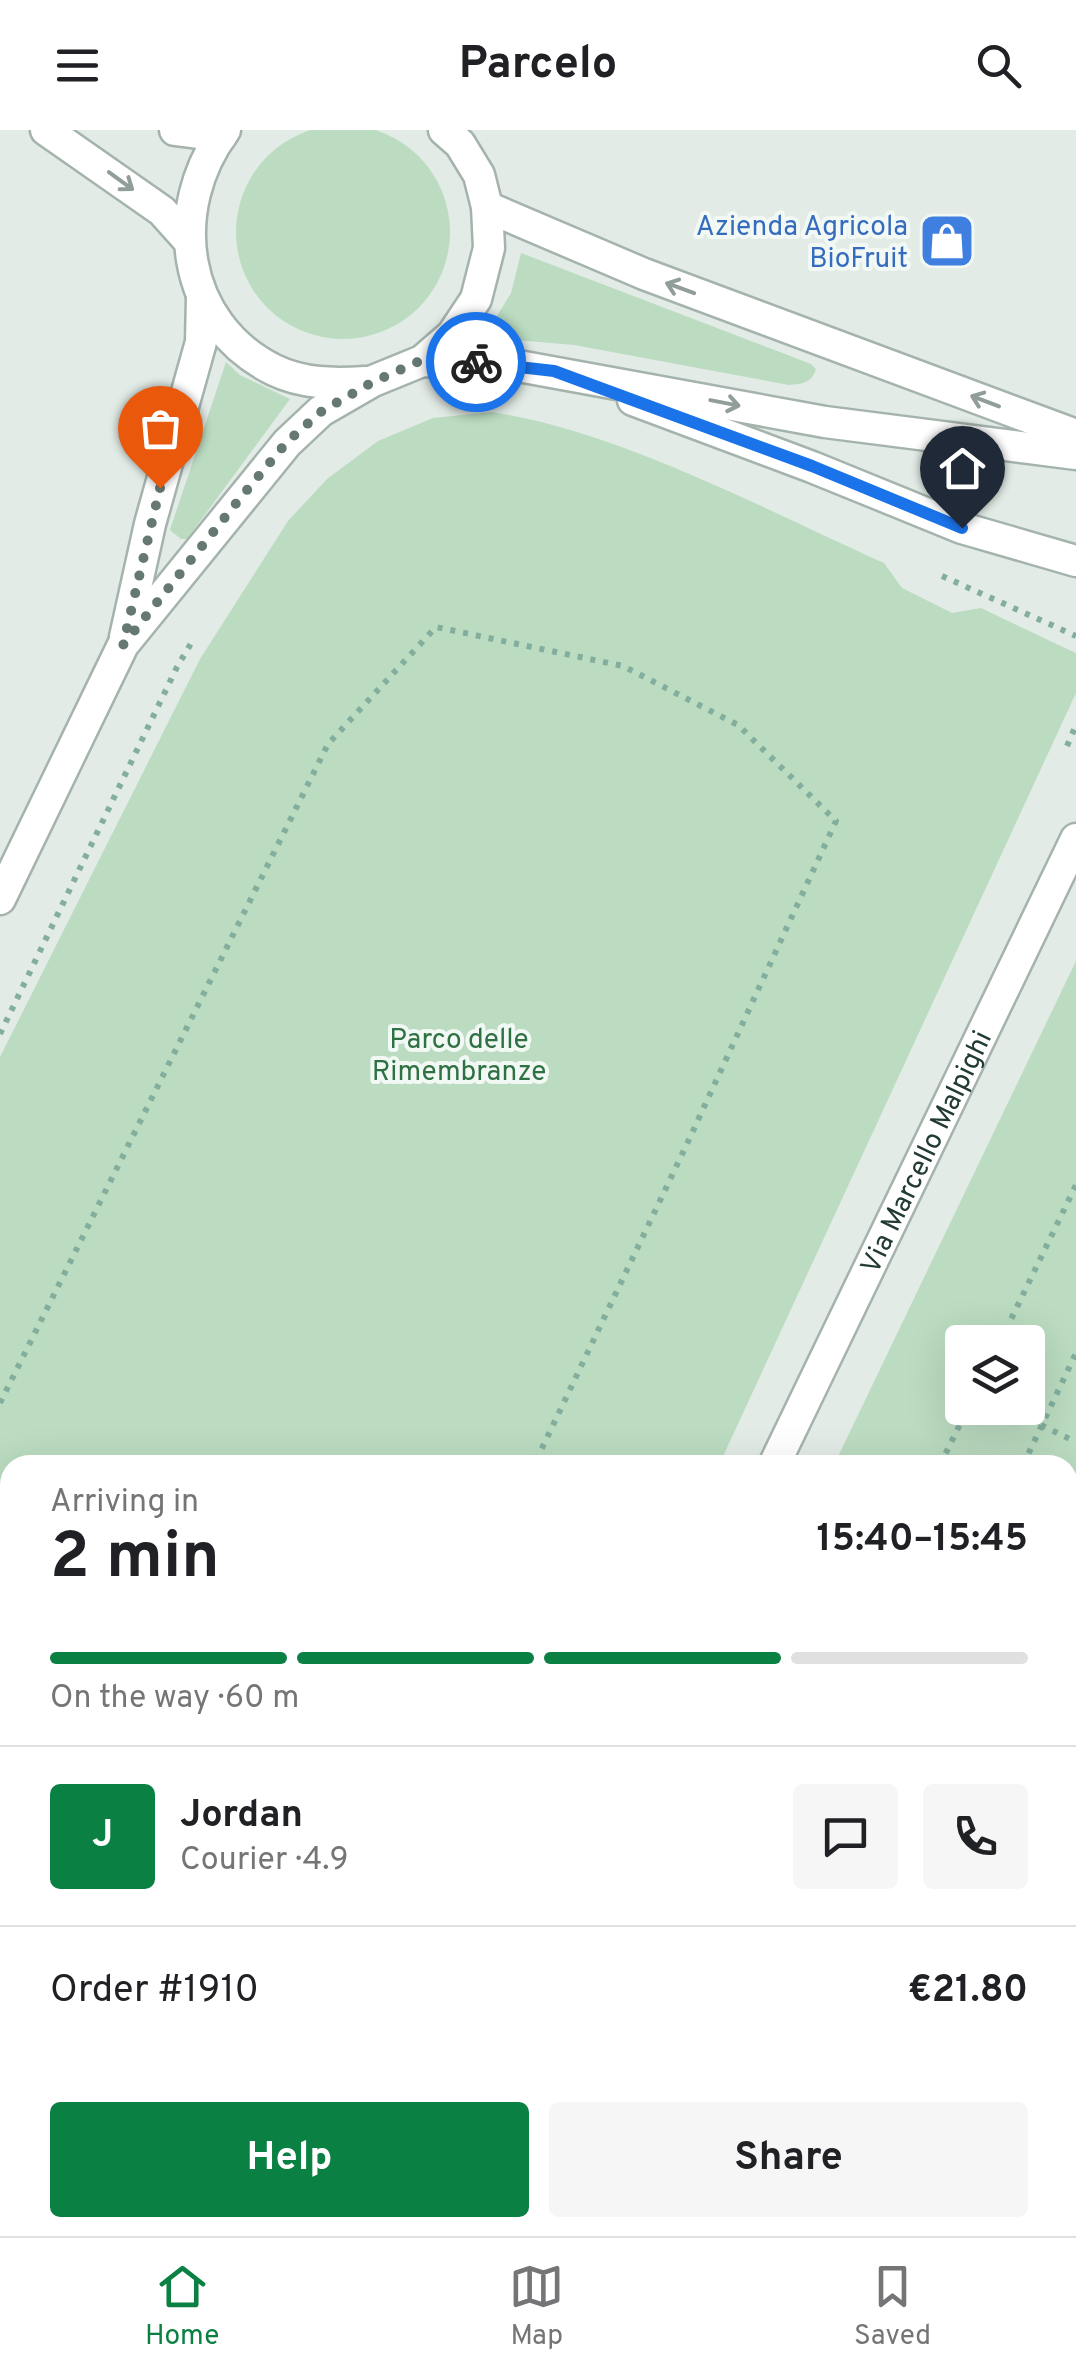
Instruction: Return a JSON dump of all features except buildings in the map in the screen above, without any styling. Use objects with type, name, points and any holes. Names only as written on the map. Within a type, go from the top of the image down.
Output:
[{"type":"street","points":[[46,130],[162,211],[188,240]]},
{"type":"street","points":[[123,645],[150,524],[201,342],[202,296],[188,240],[192,201],[204,167],[223,133],[175,130]]},
{"type":"street","points":[[0,899],[123,645],[287,442],[322,411],[422,360],[452,335],[476,298],[489,248],[487,207],[478,175],[460,144],[444,130]]},
{"type":"street","points":[[487,207],[644,274],[1076,435]]},
{"type":"street","points":[[202,296],[231,340],[274,370],[324,385],[373,382]]},
{"type":"street","points":[[422,360],[513,364],[825,422],[1076,454]]},
{"type":"street","points":[[554,371],[812,466],[962,528],[1076,561]]},
{"type":"street","name":"Via Marcello Malpighi","points":[[779,1455],[1076,839]]},
{"type":"path","points":[[940,575],[1076,636]]},
{"type":"path","points":[[0,1403],[328,744],[436,626],[622,666],[738,726],[836,821],[539,1455]]},
{"type":"path","points":[[0,1034],[177,667],[197,634]]},
{"type":"path","points":[[1066,746],[1076,725]]},
{"type":"path","points":[[1008,1325],[1076,1186]]},
{"type":"path","points":[[1028,1455],[1076,1353]]},
{"type":"path","points":[[945,1455],[960,1425]]},
{"type":"path","points":[[1042,1426],[1076,1442]]},
{"type":"green space","points":[[343,125],[384,133],[419,156],[442,191],[450,232],[442,273],[419,308],[384,331],[343,339],[302,331],[267,308],[244,273],[236,232],[244,191],[267,156],[302,133]]},
{"type":"green space","points":[[521,253],[811,364],[816,369],[814,374],[806,382],[789,385],[574,345],[484,337],[511,293]]},
{"type":"green space","points":[[226,362],[240,375],[290,399],[187,539],[181,539],[170,530]]},
{"type":"green space","name":"Parco delle Rimembranze","points":[[492,412],[541,422],[591,436],[691,475],[884,563],[902,588],[952,613],[981,608],[1076,653],[1076,693],[724,1455],[0,1455],[0,1057],[200,659],[288,521],[327,479],[378,441],[433,418]]},
{"type":"green space","points":[[1076,961],[1076,1455],[839,1455]]},
{"type":"way so far","points":[[160,488],[123,645],[287,442],[322,411],[422,360],[476,362]]},
{"type":"place","name":"Azienda Agricola BioFruit","points":[[947,241]]},
{"type":"route","points":[[476,362],[554,371],[812,466],[962,528]]}]
